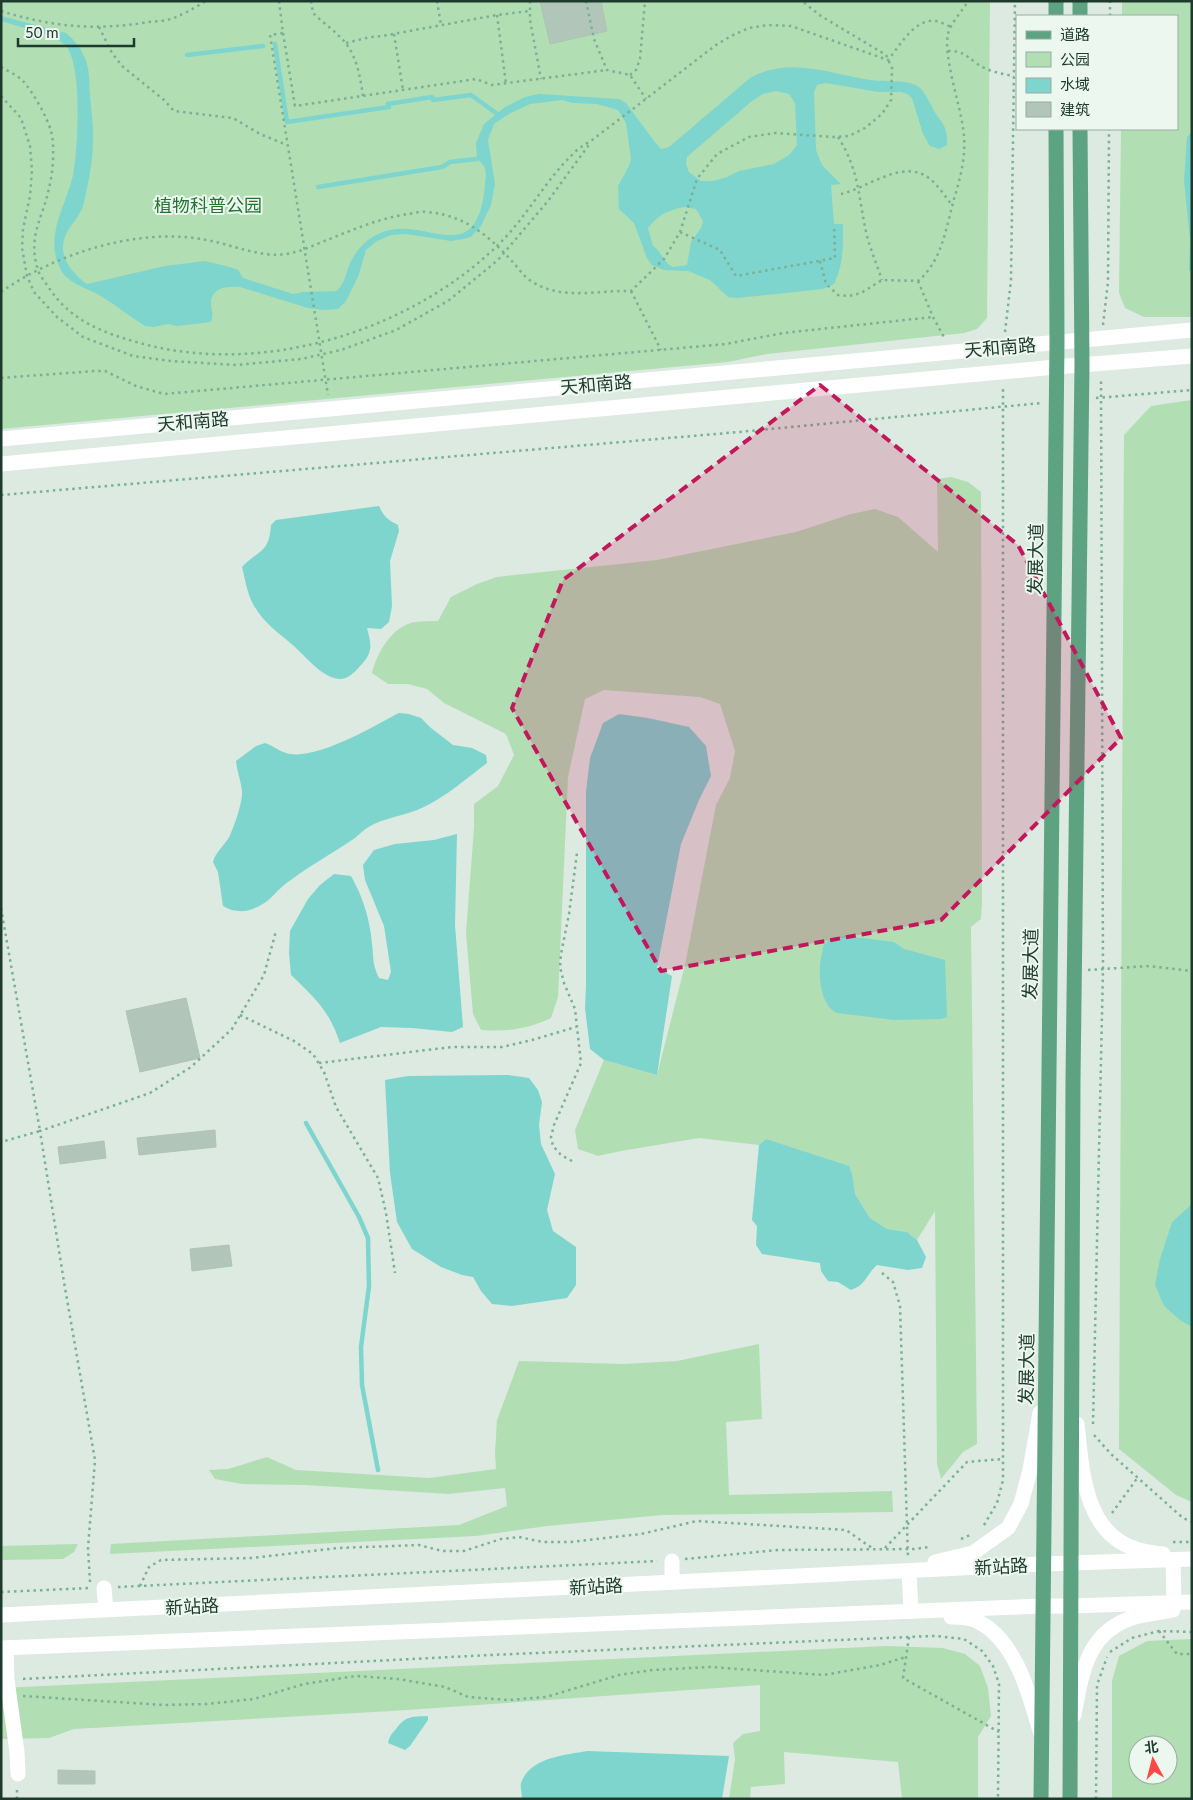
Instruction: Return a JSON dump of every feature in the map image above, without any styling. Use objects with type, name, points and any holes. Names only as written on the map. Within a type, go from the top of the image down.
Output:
[{"type":"main road","points":[[1056,1],[1056,15]]},
{"type":"main road","points":[[1080,1],[1080,15]]},
{"type":"main road","name":"发展大道","points":[[1041,1799],[1042,1564],[1057,342],[1056,130]]},
{"type":"main road","points":[[1070,1799],[1075,972],[1082,365],[1080,130]]},
{"type":"street","name":"天和南路","points":[[1,439],[1192,330]]},
{"type":"street","name":"天和南路","points":[[1,464],[1192,356]]},
{"type":"street","points":[[911,1611],[909,1568],[972,1554],[1008,1528],[1021,1504],[1030,1470],[1044,1382]]},
{"type":"street","points":[[1072,1382],[1083,1478],[1090,1504],[1104,1528],[1119,1540],[1135,1549],[1192,1558]]},
{"type":"street","name":"新站路","points":[[1,1615],[864,1573],[909,1568],[1192,1558]]},
{"type":"street","points":[[1173,1560],[1174,1602]]},
{"type":"street","points":[[672,1561],[672,1582]]},
{"type":"street","points":[[98,1588],[99,1610]]},
{"type":"street","name":"新站路","points":[[4,1648],[911,1611],[1192,1602]]},
{"type":"street","points":[[1070,1736],[1081,1678],[1090,1651],[1110,1629],[1134,1618],[1192,1606]]},
{"type":"street","points":[[862,1613],[965,1617],[978,1622],[1007,1646],[1025,1685],[1041,1735]]},
{"type":"street","points":[[4,1648],[18,1774]]},
{"type":"path","points":[[1,10],[22,17],[68,27],[99,28],[134,25],[175,18],[206,1]]},
{"type":"path","points":[[278,1],[295,106],[476,80],[492,86],[607,70],[630,74],[636,70],[640,59],[645,1]]},
{"type":"path","points":[[311,1],[313,13],[340,36],[351,51],[360,73],[363,96]]},
{"type":"path","points":[[437,1],[441,25]]},
{"type":"path","points":[[530,1],[530,20],[541,79]]},
{"type":"path","points":[[586,1],[594,39],[607,70]]},
{"type":"path","points":[[1,292],[27,276],[72,255],[134,239],[174,236],[202,239],[270,255],[286,254],[304,250],[353,230],[396,216],[426,212],[462,220],[490,238],[531,281],[550,289],[576,294],[631,290],[664,259],[680,232],[697,179],[717,154],[749,137],[775,133],[849,136],[865,128],[882,114],[891,100],[892,68],[886,55],[821,16],[802,1]]},
{"type":"path","points":[[820,261],[826,284],[838,295],[849,296],[861,293],[882,280],[918,281],[926,274],[945,240],[961,176],[964,154],[964,130],[948,51],[948,34],[968,1]]},
{"type":"path","points":[[1003,347],[1012,280],[1015,1]]},
{"type":"path","points":[[1110,1],[1110,15]]},
{"type":"path","points":[[346,43],[370,37],[530,11]]},
{"type":"path","points":[[497,15],[506,84]]},
{"type":"path","points":[[888,60],[915,27],[926,22],[937,21],[951,27]]},
{"type":"path","points":[[1,67],[22,80],[43,113],[52,132],[50,189],[36,228],[35,248],[39,271],[56,299],[66,310],[87,324],[122,338],[155,347],[199,354],[232,354],[272,352],[319,342],[359,329],[415,306],[465,273],[497,246],[576,151],[716,45],[731,36],[749,28],[768,25],[791,26],[888,60]]},
{"type":"path","points":[[99,28],[112,53],[122,66],[164,100],[174,111],[233,118],[260,134],[287,145]]},
{"type":"path","points":[[283,33],[270,35],[330,409]]},
{"type":"path","points":[[394,34],[403,90]]},
{"type":"path","points":[[948,51],[958,51],[994,72],[1014,76]]},
{"type":"path","points":[[630,74],[646,99]]},
{"type":"path","points":[[1,96],[21,118],[30,146],[32,170],[30,196],[22,238],[24,264],[34,292],[57,317],[83,337],[133,356],[171,361],[236,365],[301,359],[341,350],[396,330],[448,301],[498,260],[548,201],[592,140]]},
{"type":"path","points":[[1101,338],[1108,282],[1109,130]]},
{"type":"path","points":[[838,137],[848,152],[858,188],[868,238],[882,280]]},
{"type":"path","points":[[841,194],[883,176],[898,173],[921,174],[930,179],[953,206]]},
{"type":"path","points":[[680,232],[720,250],[736,276],[835,258],[834,225]]},
{"type":"path","points":[[918,281],[933,317],[952,352]]},
{"type":"path","points":[[631,290],[661,350]]},
{"type":"path","points":[[1,378],[105,371],[136,386],[164,394],[726,344],[783,332],[933,317]]},
{"type":"path","points":[[1093,1424],[1103,969],[1101,363]]},
{"type":"path","points":[[979,1529],[985,1524],[997,1503],[1002,1480],[1003,372]]},
{"type":"path","points":[[1081,399],[1192,390]]},
{"type":"path","points":[[1,495],[739,432],[1056,401]]},
{"type":"path","points":[[572,1161],[561,1155],[553,1146],[551,1137],[554,1125],[581,1063],[581,1049],[576,1027],[575,1009],[564,983],[560,966],[577,853]]},
{"type":"path","points":[[1,908],[95,1460],[88,1548],[98,1588],[99,1610]]},
{"type":"path","points":[[1,1142],[150,1093],[191,1067],[232,1029],[264,975],[276,931]]},
{"type":"path","points":[[1075,972],[1149,966],[1192,971]]},
{"type":"path","points":[[240,1015],[294,1041],[313,1054],[319,1063],[336,1107],[378,1178],[386,1213],[395,1273]]},
{"type":"path","points":[[319,1063],[452,1047],[502,1047],[576,1027]]},
{"type":"path","points":[[882,1273],[894,1282],[900,1306],[909,1568]]},
{"type":"path","points":[[1093,1444],[1093,1434],[1111,1454],[1183,1518],[1192,1522]]},
{"type":"path","points":[[885,1548],[967,1462],[1002,1459]]},
{"type":"path","points":[[1109,1518],[1138,1478]]},
{"type":"path","points":[[140,1586],[149,1567],[161,1560],[252,1558],[338,1548],[419,1545],[442,1551],[464,1551],[501,1539],[519,1537],[543,1542],[570,1542],[641,1534],[696,1521],[846,1530],[872,1548]]},
{"type":"path","points":[[957,1541],[973,1534]]},
{"type":"path","points":[[1166,1542],[1192,1542]]},
{"type":"path","points":[[1,1592],[672,1561],[778,1550],[908,1549],[931,1547]]},
{"type":"path","points":[[1160,1631],[1177,1654],[1192,1654]]},
{"type":"path","points":[[1096,1799],[1097,1685],[1109,1653],[1132,1638],[1160,1631],[1192,1632]]},
{"type":"path","points":[[8,1686],[500,1654],[935,1636],[964,1639],[982,1650],[993,1666],[999,1684],[998,1799]]},
{"type":"path","points":[[910,1637],[904,1678],[998,1732]]},
{"type":"path","points":[[8,1686],[30,1697],[164,1705],[207,1704],[254,1699],[304,1684],[356,1676],[398,1679],[445,1688],[468,1697],[508,1700],[546,1697],[619,1675],[652,1670],[710,1667],[824,1675],[872,1667],[906,1658]]},
{"type":"highlighted area","points":[[820,385],[1018,545],[1121,738],[941,920],[661,971],[512,708],[563,580]]},
{"type":"green space","name":"植物科普公园","points":[[1,1],[990,1],[987,318],[977,329],[964,333],[767,354],[728,362],[1,429]]},
{"type":"green space","points":[[1122,1],[1192,1],[1192,317],[1144,317],[1125,308],[1119,293],[1121,130],[1178,130],[1178,15],[1122,15]]},
{"type":"green space","points":[[1192,400],[1192,1502],[1176,1495],[1119,1449],[1124,435],[1151,406]]},
{"type":"green space","points":[[951,477],[968,482],[981,492],[982,902],[981,919],[971,927],[977,1444],[963,1452],[941,1479],[937,1464],[935,1211],[917,1240],[907,1232],[887,1229],[870,1218],[855,1194],[766,1139],[759,1145],[699,1138],[598,1156],[578,1149],[575,1130],[604,1060],[657,1075],[685,965],[716,805],[730,778],[735,751],[720,704],[700,697],[604,690],[585,699],[568,777],[558,997],[551,1018],[517,1029],[500,1031],[481,1030],[473,1014],[466,933],[474,804],[498,786],[514,755],[506,734],[444,703],[427,689],[408,684],[388,684],[372,673],[382,649],[399,629],[415,622],[438,621],[451,597],[477,584],[497,577],[657,560],[796,532],[851,514],[875,509],[898,517],[938,552],[937,479]]},
{"type":"green space","points":[[759,1344],[762,1419],[726,1422],[729,1495],[892,1491],[893,1512],[662,1515],[547,1526],[476,1536],[110,1554],[111,1544],[459,1525],[507,1506],[505,1488],[448,1494],[306,1485],[242,1484],[215,1479],[209,1470],[228,1469],[267,1457],[296,1470],[429,1478],[496,1469],[497,1420],[519,1361],[624,1364],[677,1361]]},
{"type":"green space","points":[[78,1544],[74,1552],[63,1559],[1,1560],[1,1546]]},
{"type":"green space","points":[[1192,1639],[1192,1799],[1112,1799],[1112,1681],[1119,1656],[1147,1641]]},
{"type":"green space","points":[[886,1646],[943,1648],[965,1654],[980,1666],[988,1688],[991,1716],[978,1737],[978,1799],[902,1799],[898,1762],[784,1752],[785,1784],[751,1787],[750,1799],[729,1799],[735,1759],[733,1743],[743,1734],[760,1731],[760,1685],[392,1711],[74,1729],[49,1738],[1,1739],[1,1688]]},
{"type":"water","points":[[1,16],[66,33],[80,48],[87,64],[93,130],[91,165],[83,206],[68,230],[64,240],[63,252],[70,268],[87,284],[165,266],[205,261],[238,270],[243,278],[293,294],[337,291],[356,253],[366,242],[378,234],[395,229],[412,229],[445,235],[459,234],[471,228],[480,213],[485,186],[486,171],[477,159],[476,143],[484,124],[505,107],[525,97],[539,94],[619,99],[626,103],[661,149],[669,147],[750,78],[780,68],[810,68],[870,80],[915,84],[924,93],[943,124],[947,145],[939,149],[930,146],[923,134],[912,98],[907,94],[901,92],[878,92],[826,83],[817,85],[814,92],[816,150],[822,165],[841,184],[831,185],[834,224],[843,224],[840,269],[834,284],[823,289],[737,298],[728,297],[710,280],[688,271],[664,270],[652,265],[647,258],[634,223],[619,209],[618,186],[631,159],[626,123],[618,110],[597,104],[573,103],[562,100],[530,104],[494,124],[488,140],[495,184],[491,205],[481,226],[471,237],[451,241],[406,234],[391,235],[377,241],[366,250],[358,277],[346,301],[338,309],[308,308],[240,287],[231,287],[221,288],[214,293],[211,302],[211,322],[177,326],[168,324],[154,327],[145,326],[101,296],[71,281],[59,266],[55,254],[55,231],[70,186],[75,163],[78,107],[75,69],[71,54],[60,41],[1,21]],"holes":[[[776,91],[789,94],[795,103],[797,145],[789,155],[774,164],[739,171],[713,181],[701,181],[689,172],[686,164],[687,157],[752,101],[763,94]],[[685,207],[696,209],[703,221],[701,228],[691,242],[687,265],[673,267],[667,263],[653,246],[648,228],[664,214]]]},
{"type":"water","points":[[1192,132],[1192,271],[1189,271],[1190,240],[1184,181],[1187,137]]},
{"type":"water","points":[[379,506],[387,518],[398,525],[399,531],[390,561],[392,606],[389,622],[381,629],[367,628],[370,643],[368,656],[350,676],[342,679],[335,678],[316,668],[262,617],[251,600],[242,567],[265,546],[270,534],[271,525],[276,520]]},
{"type":"water","points":[[399,713],[421,718],[453,745],[472,748],[486,755],[487,763],[432,803],[417,810],[381,821],[367,828],[355,838],[296,876],[261,905],[251,910],[243,911],[231,910],[223,906],[218,872],[213,862],[229,837],[240,806],[242,791],[236,761],[256,746],[265,743],[286,753],[298,754],[327,748],[360,734]]},
{"type":"water","points":[[619,714],[689,727],[706,746],[711,776],[681,844],[657,968],[672,976],[657,1075],[604,1060],[590,1049],[585,1008],[586,792],[590,758],[603,723]]},
{"type":"water","points":[[457,834],[455,925],[463,1027],[452,1032],[381,1027],[340,1043],[326,1013],[291,975],[290,931],[308,899],[320,885],[334,874],[351,876],[368,917],[375,968],[379,978],[388,980],[391,972],[384,926],[365,880],[363,865],[374,850],[395,844],[434,840]]},
{"type":"water","points":[[847,936],[894,942],[904,949],[945,960],[947,1017],[941,1019],[894,1020],[837,1013],[832,1010],[822,993],[821,986],[820,963],[823,946],[831,938]]},
{"type":"water","points":[[508,1075],[529,1078],[538,1090],[542,1102],[539,1125],[541,1144],[555,1174],[547,1210],[553,1231],[576,1247],[576,1285],[567,1298],[512,1306],[492,1304],[481,1291],[473,1277],[441,1267],[412,1249],[397,1222],[390,1173],[385,1080],[408,1076]]},
{"type":"water","points":[[766,1139],[849,1166],[855,1194],[870,1218],[887,1229],[907,1232],[917,1240],[926,1257],[922,1268],[908,1270],[877,1265],[863,1283],[851,1290],[838,1282],[828,1281],[821,1271],[820,1263],[762,1254],[756,1245],[757,1226],[752,1220],[759,1145]]},
{"type":"water","points":[[1192,1204],[1192,1327],[1180,1320],[1164,1306],[1155,1285],[1160,1259],[1172,1222]]},
{"type":"water","points":[[418,1716],[428,1716],[428,1720],[410,1746],[405,1750],[388,1743],[392,1734],[403,1721]]},
{"type":"water","points":[[587,1751],[729,1756],[722,1799],[522,1799],[521,1783],[532,1768],[559,1756]]},
{"type":"building","points":[[540,1],[601,1],[607,31],[550,44]]},
{"type":"building","points":[[186,998],[200,1058],[140,1072],[126,1011]]},
{"type":"building","points":[[215,1130],[216,1147],[139,1155],[137,1138]]},
{"type":"building","points":[[104,1141],[106,1158],[60,1164],[58,1147]]},
{"type":"building","points":[[229,1245],[232,1266],[192,1271],[190,1249]]},
{"type":"building","points":[[58,1770],[95,1771],[95,1784],[58,1784]]},
{"type":"waterway","points":[[275,44],[287,122],[389,107],[388,104],[432,97],[433,100],[471,95],[496,113]]},
{"type":"waterway","points":[[187,55],[263,46]]},
{"type":"waterway","points":[[318,187],[442,167],[450,162],[477,159]]},
{"type":"waterway","points":[[306,1123],[359,1217],[368,1238],[369,1286],[361,1347],[362,1385],[378,1470]]}]
